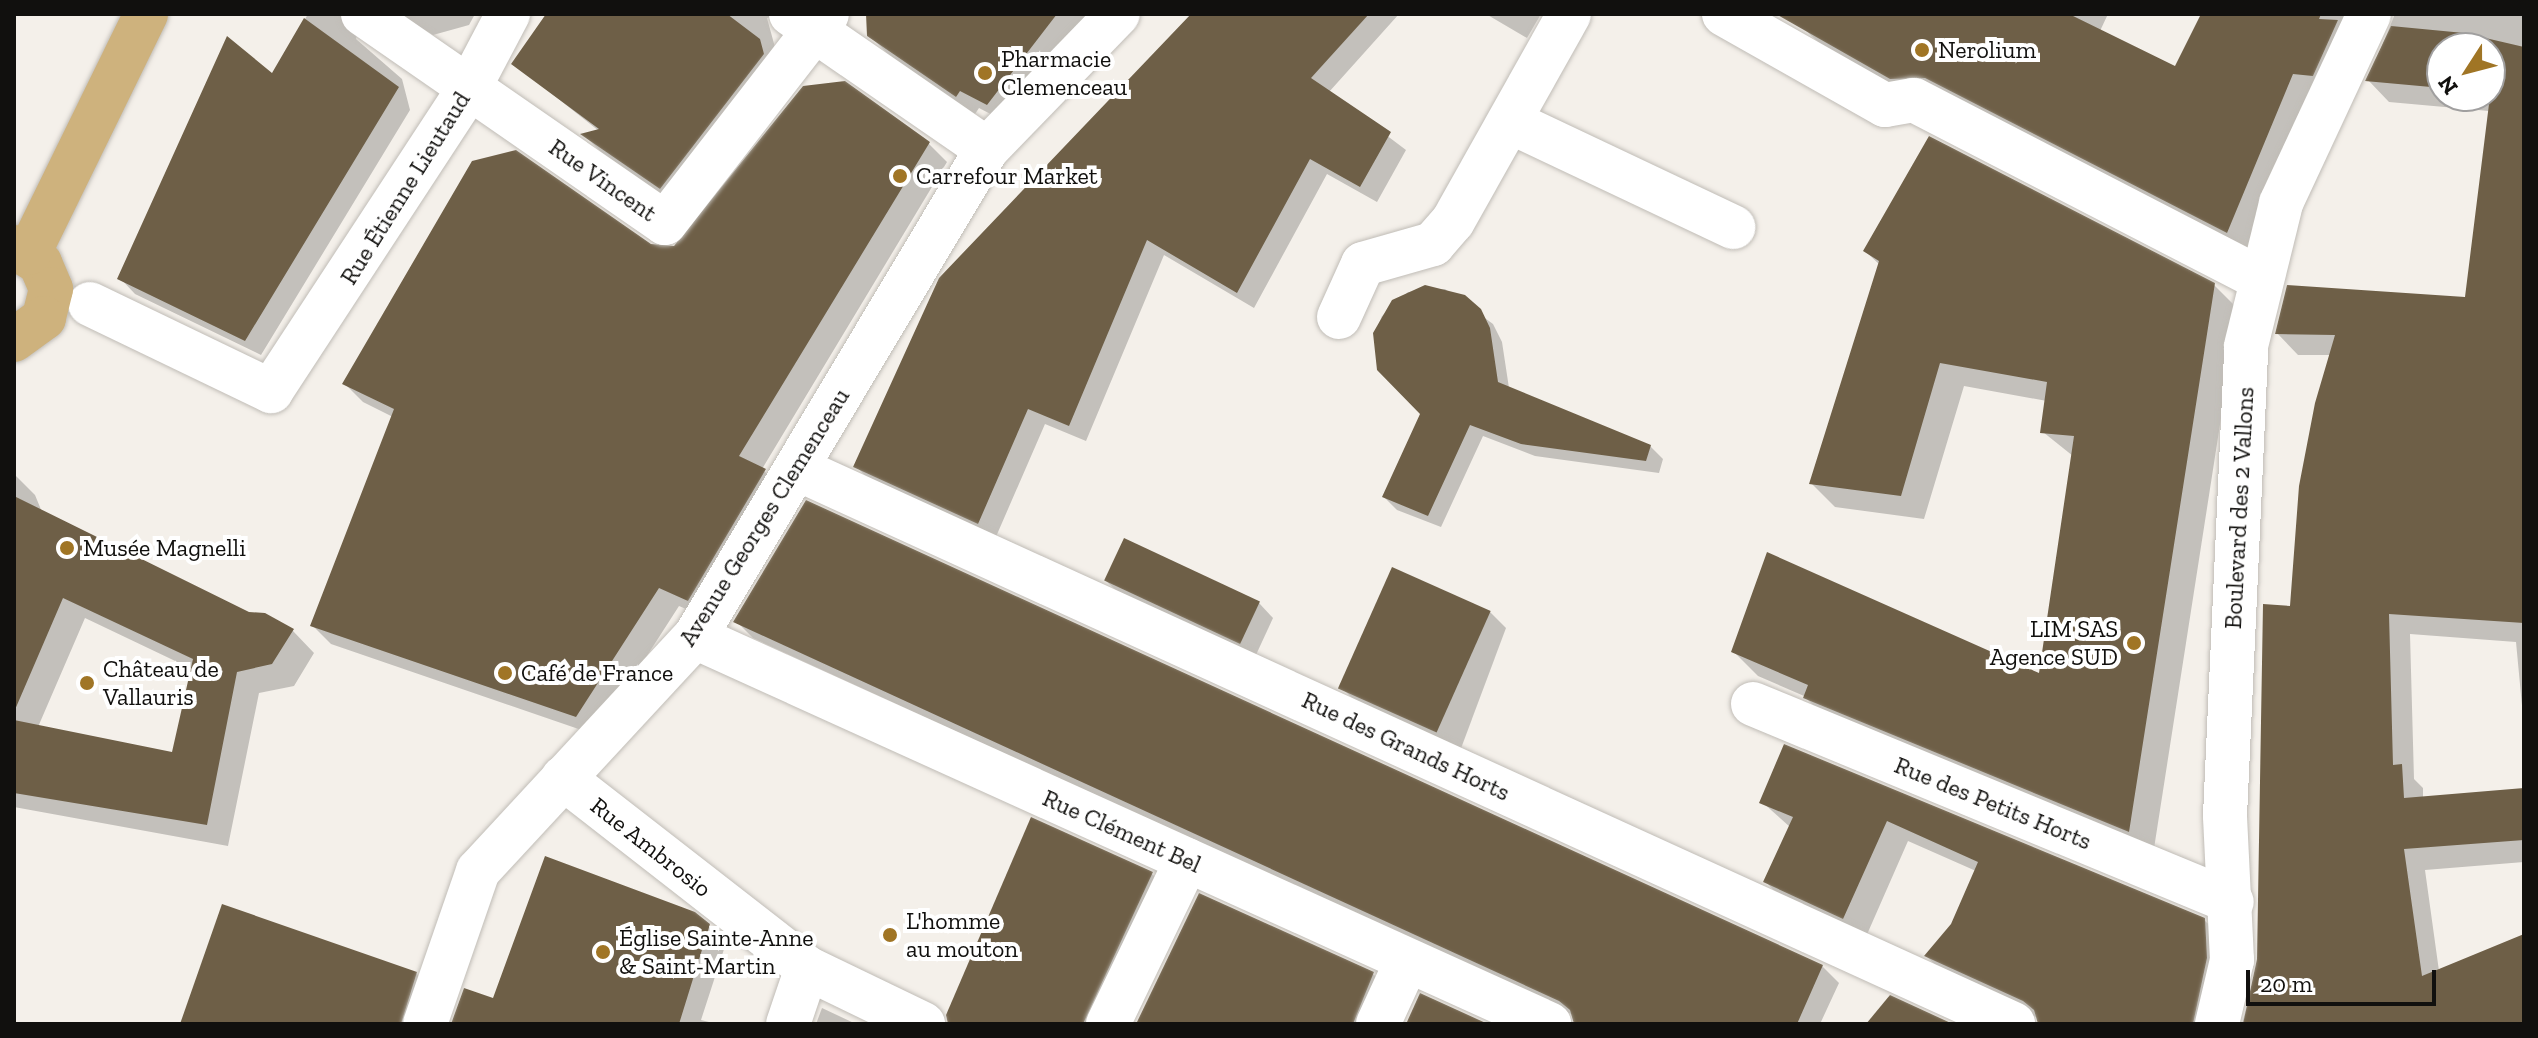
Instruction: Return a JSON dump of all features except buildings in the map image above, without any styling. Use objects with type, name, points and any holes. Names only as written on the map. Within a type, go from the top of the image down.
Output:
[{"type":"main road","points":[[14,340],[34,330],[50,304],[47,276],[22,250],[146,14]]},
{"type":"street","name":"Rue Vincent","points":[[363,14],[665,223],[811,20]]},
{"type":"street","name":"Rue Étienne Lieutaud","points":[[90,304],[271,391],[295,359],[469,88],[508,14]]},
{"type":"street","name":"Avenue Georges Clemenceau","points":[[425,1024],[478,871],[695,637],[987,149],[1118,14]]},
{"type":"street","points":[[1339,317],[1363,264],[1433,244],[1511,122],[1569,14]]},
{"type":"street","points":[[1724,14],[1885,105],[1914,100],[2259,278]]},
{"type":"street","name":"Boulevard des 2 Vallons","points":[[2217,1024],[2232,960],[2226,801],[2246,346],[2259,278],[2281,203],[2369,14]]},
{"type":"street","points":[[811,20],[987,149]]},
{"type":"street","points":[[1511,122],[1733,227]]},
{"type":"street","name":"Rue des Grands Horts","points":[[798,469],[2013,1024]]},
{"type":"street","name":"Rue Clément Bel","points":[[695,637],[1549,1024]]},
{"type":"street","name":"Rue des Petits Horts","points":[[1753,704],[2232,902]]},
{"type":"street","name":"Rue Ambrosio","points":[[563,778],[807,968],[923,1024]]},
{"type":"street","points":[[1108,1024],[1187,860]]},
{"type":"street","points":[[1378,1024],[1407,961]]},
{"type":"street","points":[[788,1024],[807,968]]},
{"type":"place","name":"Nerolium","points":[[1922,50]]},
{"type":"place","name":"Pharmacie Clemenceau","points":[[985,73]]},
{"type":"place","name":"Carrefour Market","points":[[900,176]]},
{"type":"place","name":"Musée Magnelli","points":[[67,548]]},
{"type":"place","name":"LIM SAS Agence SUD","points":[[2134,643]]},
{"type":"place","name":"Café de France","points":[[505,673]]},
{"type":"place","name":"Château de Vallauris","points":[[87,683]]},
{"type":"place","name":"L'homme au mouton","points":[[890,935]]},
{"type":"place","name":"Église Sainte-Anne & Saint-Martin","points":[[603,952]]}]
